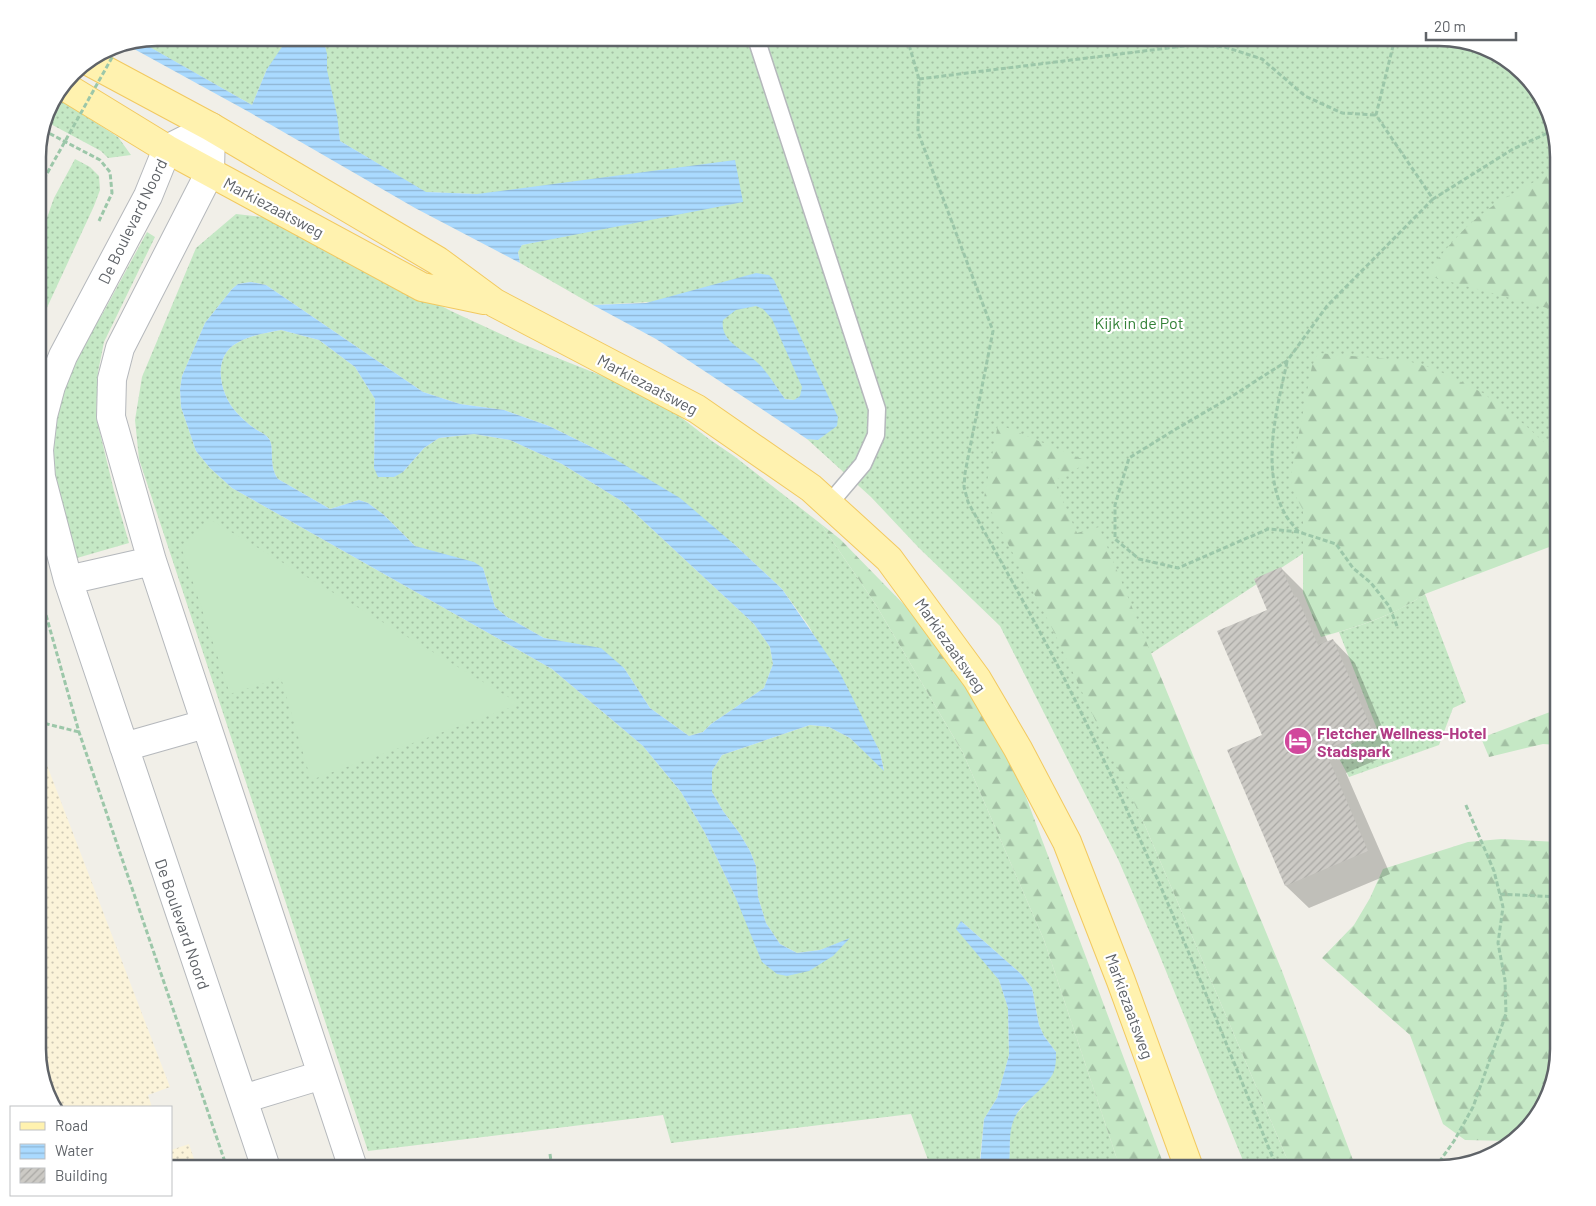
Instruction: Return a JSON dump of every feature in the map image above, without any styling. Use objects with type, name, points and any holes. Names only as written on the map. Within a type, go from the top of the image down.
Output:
[{"type":"main road","name":"Markiezaatsweg","points":[[96,65],[211,127],[438,261],[495,302],[697,409],[811,488],[890,559],[977,679],[1018,749],[1067,842],[1121,981],[1186,1160]]},
{"type":"main road","name":"Markiezaatsweg","points":[[70,89],[167,149],[422,286],[495,302]]},
{"type":"street","name":"De Boulevard Noord","points":[[46,405],[63,356],[139,214],[167,149],[211,127]]},
{"type":"street","points":[[211,127],[210,172],[120,348],[112,379],[111,417],[152,561],[350,1160]]},
{"type":"street","name":"De Boulevard Noord","points":[[46,499],[68,580],[263,1160]]},
{"type":"street","points":[[68,580],[152,561]]},
{"type":"street","points":[[124,748],[206,724]]},
{"type":"street","points":[[243,1099],[322,1075]]},
{"type":"lane","points":[[759,46],[877,409],[876,435],[863,464],[829,504]]},
{"type":"path","points":[[909,46],[919,79],[918,132],[993,331],[965,473],[964,487],[968,502],[1071,693],[1113,780],[1175,921],[1274,1160]]},
{"type":"path","points":[[919,79],[1184,46]]},
{"type":"path","points":[[1208,46],[1225,47],[1262,59],[1305,96],[1342,113],[1376,115]]},
{"type":"path","points":[[1393,46],[1376,115],[1433,199]]},
{"type":"path","points":[[46,175],[113,56]]},
{"type":"path","points":[[1397,626],[1388,606],[1371,583],[1353,568],[1336,544],[1298,532],[1268,529],[1178,568],[1140,559],[1115,539],[1115,505],[1130,458],[1287,361],[1327,306],[1433,199],[1513,149],[1547,132]]},
{"type":"path","points":[[49,133],[100,160],[110,172],[112,193],[96,228]]},
{"type":"path","points":[[1287,361],[1274,425],[1272,468],[1277,493],[1285,514],[1298,532]]},
{"type":"path","points":[[46,615],[79,732],[224,1160]]},
{"type":"path","points":[[46,724],[79,732]]},
{"type":"path","points":[[1441,1160],[1473,1107],[1506,1014],[1505,980],[1498,943],[1504,907],[1494,871],[1465,802]]},
{"type":"path","points":[[1500,894],[1550,897]]},
{"type":"path","points":[[550,1154],[551,1160]]},
{"type":"green space","name":"Kijk in de Pot","points":[[1438,46],[1453,47],[1481,55],[1506,69],[1522,84],[1538,108],[1544,122],[1548,136],[1550,158],[1550,525],[1345,526],[1111,680],[1105,737],[1146,828],[1288,1160],[1243,1160],[1157,949],[1118,859],[1000,626],[919,548],[871,497],[807,439],[818,440],[834,427],[794,400],[785,399],[766,373],[650,302],[593,305],[520,263],[518,251],[522,245],[550,239],[476,194],[425,192],[340,141],[335,107],[267,69],[252,105],[148,47]]},
{"type":"green space","points":[[62,101],[118,137],[131,155],[108,158],[101,151],[52,125]]},
{"type":"green space","points":[[75,159],[90,167],[99,176],[100,190],[94,206],[46,310],[46,220],[54,198]]},
{"type":"green space","points":[[1550,174],[1550,309],[1425,275],[1469,225],[1492,206]]},
{"type":"green space","points":[[236,214],[270,218],[451,311],[520,343],[625,385],[678,415],[821,524],[876,605],[963,753],[1044,940],[1117,1160],[1009,1160],[1010,1131],[1014,1116],[1024,1106],[1056,1052],[1044,1036],[1039,1025],[1032,988],[1021,974],[961,921],[982,958],[999,980],[1008,1008],[1009,1055],[997,1098],[984,1119],[980,1160],[928,1160],[911,1114],[671,1143],[663,1115],[368,1151],[139,459],[135,420],[142,377],[196,248]],"holes":[[[251,282],[266,285],[423,392],[460,404],[504,410],[549,426],[608,455],[735,545],[782,589],[808,625],[866,726],[880,752],[884,770],[850,738],[829,727],[810,725],[722,755],[712,771],[712,792],[750,851],[756,866],[758,897],[766,923],[780,944],[797,953],[820,950],[849,939],[777,974],[735,896],[705,833],[681,792],[643,746],[552,669],[232,488],[210,468],[196,451],[181,407],[180,389],[182,376],[205,323],[232,289],[238,284]]]},
{"type":"green space","points":[[147,232],[155,237],[104,342],[98,372],[96,416],[129,543],[70,560],[56,514],[51,437],[59,402],[86,339],[103,313]]},
{"type":"green space","points":[[281,330],[319,340],[355,367],[375,399],[374,468],[403,472],[424,448],[439,438],[474,434],[510,440],[562,464],[623,502],[754,624],[770,647],[773,664],[764,688],[711,724],[703,732],[689,736],[650,708],[624,668],[565,642],[544,638],[507,617],[495,607],[483,568],[415,546],[384,515],[368,503],[359,500],[330,509],[278,479],[273,468],[271,442],[266,435],[247,423],[231,405],[223,387],[221,367],[229,349],[237,343],[248,338]]},
{"type":"green space","points":[[1318,353],[1408,361],[1435,369],[1483,393],[1525,425],[1550,448],[1550,547],[1425,594],[1400,609],[1374,620],[1321,637],[1303,593],[1303,510],[1294,493],[1290,479],[1312,366]]},
{"type":"green space","points":[[998,424],[1089,462],[1054,481],[1077,533],[1099,527],[1282,971],[1353,1160],[1288,1160],[1146,828],[1052,628],[984,498]]},
{"type":"green space","points":[[211,520],[520,704],[311,780],[281,678],[230,694],[181,546]]},
{"type":"green space","points":[[821,524],[840,539],[921,622],[972,691],[1023,789],[1162,1160],[1117,1160],[1044,940],[963,753],[876,605]]},
{"type":"green space","points":[[1425,594],[1466,702],[1453,708],[1439,745],[1349,777],[1336,753],[1377,729],[1339,632],[1384,616]]},
{"type":"green space","points":[[1550,712],[1550,744],[1543,744],[1489,757],[1481,738]]},
{"type":"green space","points":[[1501,839],[1550,842],[1550,1048],[1548,1070],[1538,1098],[1527,1116],[1500,1141],[1465,1140],[1443,1124],[1410,1035],[1322,958],[1354,925],[1370,898],[1383,869],[1468,842]]},
{"type":"sand","points":[[46,763],[170,1087],[148,1095],[152,1106],[62,1106],[50,1077],[46,1056]]},
{"type":"sand","points":[[189,1144],[194,1160],[172,1160],[172,1150]]},
{"type":"water","points":[[283,46],[325,46],[327,70],[337,115],[340,141],[426,192],[477,194],[735,160],[743,202],[522,245],[518,252],[520,263],[415,208],[249,112],[134,49],[149,47],[252,105],[267,69]]},
{"type":"water","points":[[756,273],[769,275],[774,280],[838,417],[837,426],[818,440],[807,439],[656,339],[593,305],[646,303]],"holes":[[[756,306],[763,309],[772,319],[802,387],[800,396],[794,400],[785,399],[761,366],[725,335],[723,320],[736,310]]]},
{"type":"water","points":[[251,282],[266,285],[423,392],[460,404],[504,410],[549,426],[608,455],[680,498],[735,545],[782,589],[840,673],[880,752],[884,771],[850,738],[829,727],[810,725],[722,755],[712,771],[712,792],[750,851],[756,866],[758,897],[766,923],[780,944],[797,953],[820,950],[850,938],[833,956],[809,971],[787,976],[777,974],[762,962],[735,896],[705,833],[681,792],[643,746],[552,669],[232,488],[210,468],[196,451],[181,407],[180,389],[182,376],[205,323],[238,284]],"holes":[[[281,330],[319,340],[355,367],[375,399],[374,468],[378,477],[394,477],[403,472],[424,448],[439,438],[474,434],[510,440],[562,464],[623,502],[754,624],[770,647],[773,664],[764,688],[711,724],[703,732],[689,736],[650,708],[624,668],[601,648],[544,638],[507,617],[495,607],[483,568],[474,562],[415,546],[384,515],[368,503],[359,500],[330,509],[278,479],[273,468],[271,442],[264,434],[239,415],[231,405],[223,387],[221,367],[229,349],[242,340],[259,335]]]},
{"type":"water","points":[[961,921],[1021,974],[1032,988],[1039,1025],[1044,1036],[1056,1052],[1055,1067],[1051,1078],[1022,1107],[1014,1119],[1011,1131],[1009,1160],[980,1160],[984,1119],[997,1098],[1009,1055],[1008,1008],[999,980],[956,929]]},
{"type":"building","name":"Fletcher Wellness-Hotel Stadspark","points":[[1281,567],[1295,598],[1297,597],[1318,645],[1333,639],[1372,730],[1325,750],[1368,851],[1285,886],[1227,750],[1262,735],[1217,631],[1267,610],[1254,579]]},
{"type":"place","name":"Fletcher Wellness-Hotel Stadspark","points":[[1298,741]]}]
